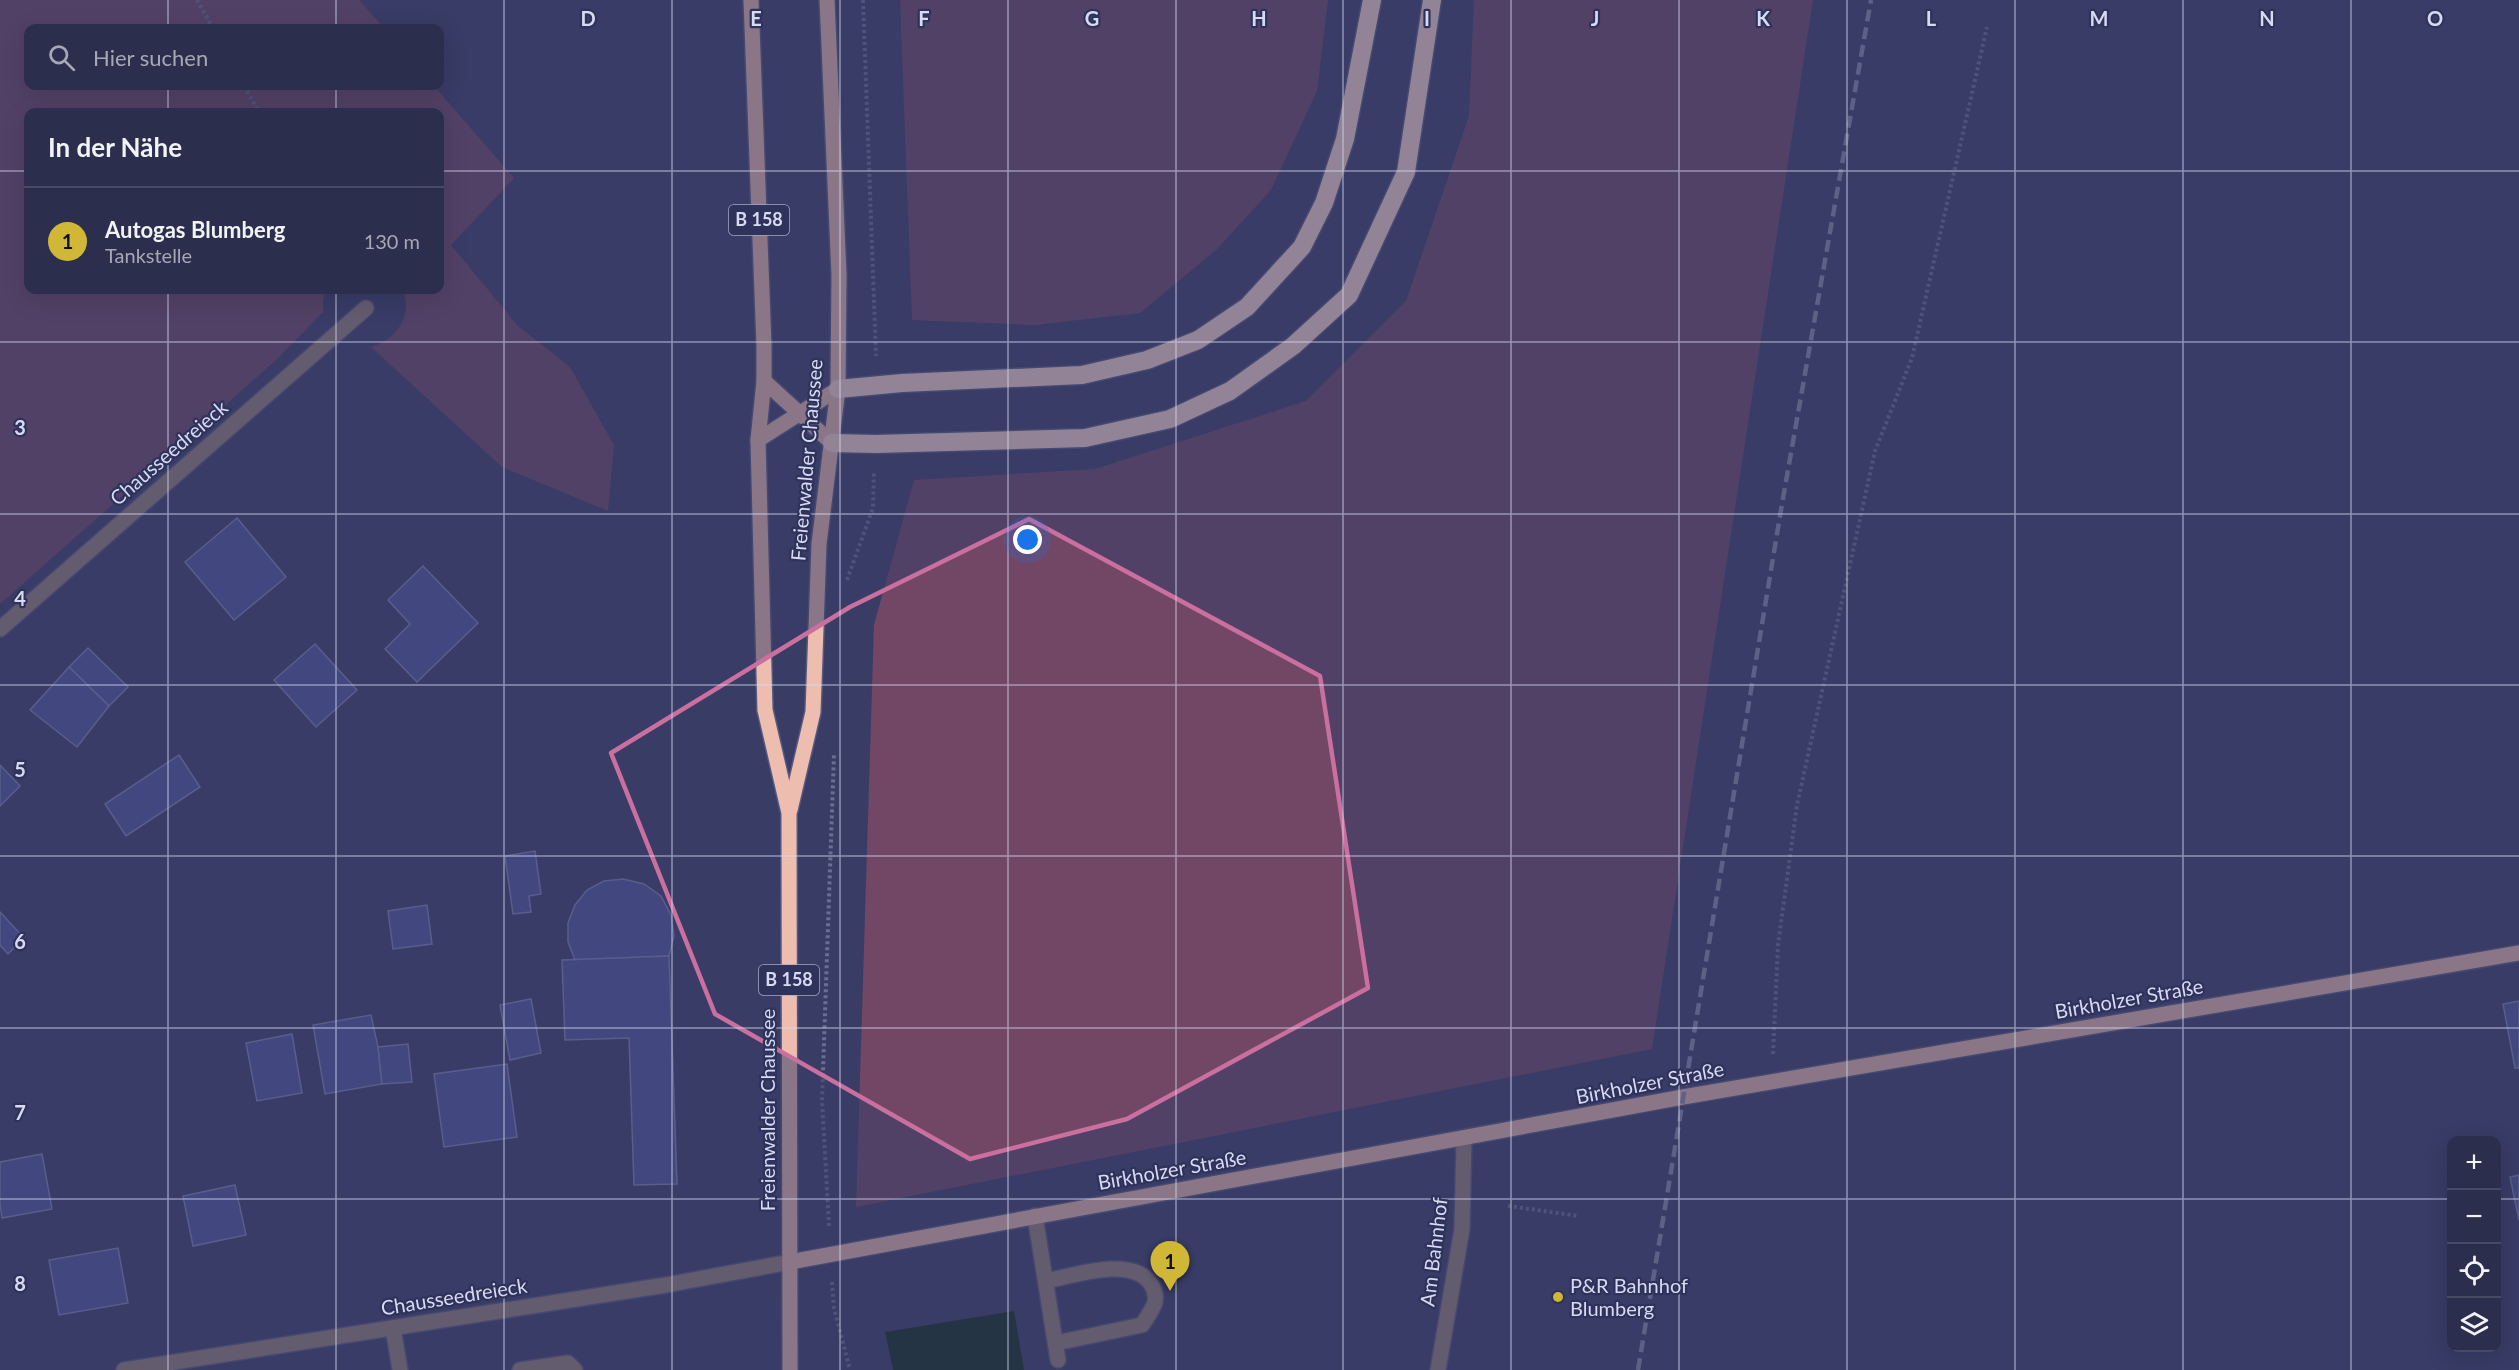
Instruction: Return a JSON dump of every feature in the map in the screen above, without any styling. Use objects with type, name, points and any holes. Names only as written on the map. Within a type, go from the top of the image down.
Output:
[{"type":"highway","points":[[838,389],[902,383],[1082,375],[1147,360],[1198,340],[1247,307],[1302,247],[1324,203],[1345,139],[1372,0]]},
{"type":"highway","points":[[832,443],[1085,438],[1170,419],[1230,391],[1293,346],[1349,295],[1406,172],[1432,0]]},
{"type":"main road","name":"Freienwalder Chaussee","points":[[751,0],[764,381],[758,440],[765,710],[789,813],[790,1370]]},
{"type":"main road","name":"Freienwalder Chaussee","points":[[789,813],[813,712],[819,544],[838,389],[839,275],[827,0]]},
{"type":"main road","points":[[764,381],[832,443]]},
{"type":"main road","points":[[758,440],[838,389]]},
{"type":"main road","name":"Birkholzer Straße","points":[[790,1262],[1771,1082],[2519,953]]},
{"type":"street","name":"Chausseedreieck","points":[[0,629],[366,308]]},
{"type":"street","name":"Am Bahnhof","points":[[1438,1370],[1462,1229],[1464,1139]]},
{"type":"street","points":[[1035,1216],[1058,1360]]},
{"type":"street","name":"Chausseedreieck","points":[[124,1370],[666,1284],[790,1262]]},
{"type":"street","points":[[1046,1281],[1112,1268],[1128,1269],[1146,1277],[1154,1289],[1156,1303],[1143,1325],[1056,1343]]},
{"type":"street","points":[[393,1328],[400,1370]]},
{"type":"street","points":[[520,1370],[568,1363],[575,1370]]},
{"type":"path","points":[[197,0],[211,24]]},
{"type":"path","points":[[1771,1082],[1778,945],[1797,805],[1875,451],[1912,358],[1987,27]]},
{"type":"path","points":[[246,90],[257,108]]},
{"type":"path","points":[[832,802],[822,1100],[834,1308],[850,1370]]},
{"type":"path","points":[[1508,1206],[1579,1216]]},
{"type":"highlighted area","points":[[1029,519],[1320,676],[1368,988],[1127,1119],[970,1159],[715,1014],[611,753],[850,607]]},
{"type":"shaded area","points":[[0,0],[359,0],[380,24],[24,24],[24,90],[437,90],[514,178],[451,245],[518,326],[570,367],[614,445],[608,511],[502,467],[371,347],[388,338],[400,325],[406,309],[404,294],[444,294],[444,108],[24,108],[24,294],[325,294],[323,312],[276,360],[0,604]]},
{"type":"shaded area","points":[[900,0],[1328,0],[1317,91],[1271,190],[1217,249],[1140,313],[1034,325],[912,320]]},
{"type":"shaded area","points":[[1474,0],[1813,0],[1652,1049],[856,1207],[874,625],[914,480],[1095,469],[1306,401],[1406,301],[1469,116]]},
{"type":"shaded area","points":[[1014,1311],[1024,1370],[893,1370],[885,1332]]},
{"type":"building","points":[[237,518],[286,577],[234,620],[185,562]]},
{"type":"building","points":[[423,566],[478,623],[417,682],[385,649],[410,624],[388,600]]},
{"type":"building","points":[[315,644],[357,690],[316,727],[274,680]]},
{"type":"building","points":[[88,648],[128,687],[109,706],[69,667]]},
{"type":"building","points":[[69,667],[109,706],[77,747],[30,710]]},
{"type":"building","points":[[179,755],[200,787],[126,836],[105,804]]},
{"type":"building","points":[[0,765],[20,786],[0,806]]},
{"type":"building","points":[[535,851],[541,894],[529,896],[531,912],[513,914],[505,856]]},
{"type":"building","points":[[623,879],[644,884],[661,896],[671,915],[674,936],[669,956],[575,960],[568,942],[568,923],[575,905],[587,890],[604,881]]},
{"type":"building","points":[[427,905],[432,944],[393,949],[388,911]]},
{"type":"building","points":[[0,912],[24,938],[8,954],[0,945]]},
{"type":"building","points":[[669,956],[677,1184],[634,1185],[629,1038],[565,1040],[562,960]]},
{"type":"building","points":[[531,999],[541,1053],[510,1060],[500,1005]]},
{"type":"building","points":[[2519,1001],[2519,1068],[2515,1068],[2503,1004]]},
{"type":"building","points":[[371,1015],[378,1047],[382,1084],[325,1094],[313,1025]]},
{"type":"building","points":[[292,1034],[302,1093],[257,1101],[246,1043]]},
{"type":"building","points":[[408,1044],[412,1082],[382,1084],[378,1047]]},
{"type":"building","points":[[507,1064],[517,1137],[444,1147],[434,1074]]},
{"type":"building","points":[[42,1154],[52,1209],[2,1218],[0,1162]]},
{"type":"building","points":[[2519,1175],[2519,1220],[2510,1177]]},
{"type":"building","points":[[235,1185],[246,1235],[193,1246],[183,1196]]},
{"type":"building","points":[[118,1248],[128,1303],[59,1315],[49,1260]]},
{"type":"railway","points":[[1638,1370],[1782,504],[1871,0]]},
{"type":"place","name":"Autogas Blumberg","points":[[1170,1291]]},
{"type":"place","name":"P&R Bahnhof Blumberg","points":[[1558,1297]]}]
